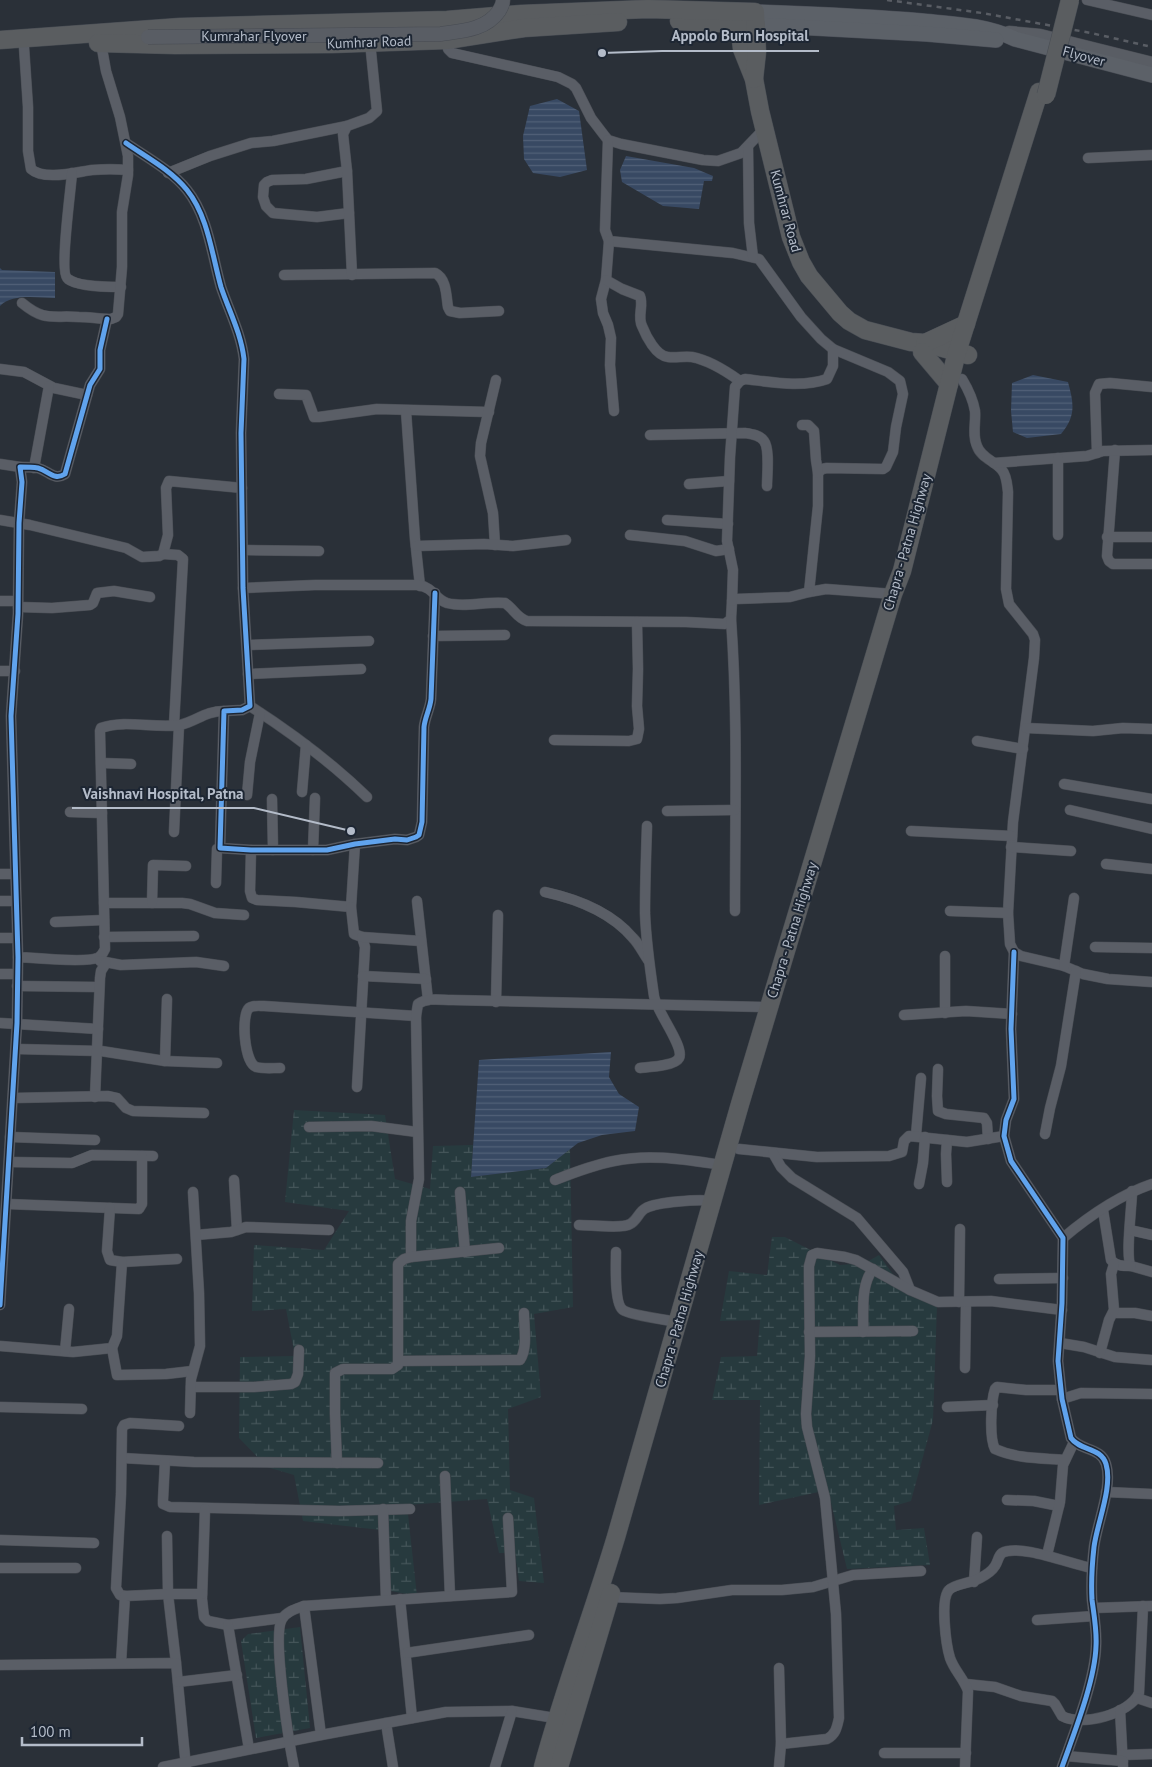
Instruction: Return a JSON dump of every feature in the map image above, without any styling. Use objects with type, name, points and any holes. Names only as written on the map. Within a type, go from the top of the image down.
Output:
[{"type":"highway","points":[[1043,94],[1061,0]]},
{"type":"highway","points":[[1043,94],[1070,0]]},
{"type":"highway","points":[[133,38],[180,27],[447,20],[510,15]]},
{"type":"highway","name":"Kumhrar Road","points":[[0,40],[133,38],[175,46],[448,40],[510,15],[621,21],[746,18],[742,49],[754,79],[791,236],[801,262],[809,276],[848,321],[865,330],[919,346],[960,366]]},
{"type":"highway","name":"Kumhrar Road","points":[[0,51],[24,47],[101,43],[133,38]]},
{"type":"highway","name":"Chapra - Patna Highway","points":[[543,1767],[565,1720],[610,1597],[739,1148],[909,578],[960,366],[966,324],[1043,94]]},
{"type":"highway","name":"Chapra - Patna Highway","points":[[560,1767],[565,1720],[722,1165],[893,594],[903,567],[960,366],[1043,94]]},
{"type":"highway","points":[[919,346],[966,324]]},
{"type":"highway","points":[[919,346],[960,366]]},
{"type":"main road","name":"Kumrahar Flyover","points":[[133,38],[441,34],[472,29],[493,20],[503,4],[510,15]]},
{"type":"main road","name":"Flyover","points":[[746,18],[927,34],[1005,37],[1152,75]]},
{"type":"main road","points":[[1005,37],[1040,36],[1152,64]]},
{"type":"main road","points":[[1005,37],[1152,83]]},
{"type":"street","points":[[1087,0],[1152,15]]},
{"type":"street","points":[[448,40],[448,49],[452,53],[558,77],[572,84],[576,88],[591,118],[608,140],[621,144],[703,160],[718,161],[733,157],[748,147],[765,128]]},
{"type":"street","points":[[168,173],[210,156],[251,143],[273,141],[347,126],[369,118],[377,111],[370,42]]},
{"type":"street","points":[[22,303],[33,311],[51,318],[75,316],[107,320],[116,317],[118,314],[121,287],[122,212],[128,156],[120,117],[106,71],[101,43]]},
{"type":"street","points":[[24,47],[28,108],[28,151],[31,169],[38,173],[72,173],[108,169],[128,170]]},
{"type":"street","points":[[347,126],[343,134],[352,275]]},
{"type":"street","points":[[608,140],[605,230],[609,241],[606,280],[601,306],[611,338],[610,365],[614,411]]},
{"type":"street","points":[[126,143],[187,189],[200,212],[223,294],[241,340],[244,359],[241,433],[243,588],[250,706]]},
{"type":"street","points":[[748,147],[749,223],[753,257]]},
{"type":"street","points":[[1088,158],[1152,155]]},
{"type":"street","points":[[346,171],[306,179],[272,180],[264,185],[263,197],[266,206],[273,213],[317,217],[349,213]]},
{"type":"street","points":[[72,173],[64,259],[65,276],[68,279],[81,283],[121,287]]},
{"type":"street","points":[[609,241],[726,252],[759,259],[808,326],[833,349],[888,372],[900,381],[903,394],[893,452],[886,468],[827,468],[822,469],[818,473]]},
{"type":"street","points":[[284,275],[435,274],[439,275],[442,280],[450,311],[460,313],[499,312]]},
{"type":"street","points":[[606,280],[640,296],[640,322],[660,354],[665,357],[691,357],[699,359],[719,368],[740,381]]},
{"type":"street","points":[[0,464],[43,470],[55,477],[65,474],[92,380],[100,369],[100,350],[107,320]]},
{"type":"street","points":[[735,911],[736,720],[731,619],[733,570],[729,549],[728,524],[735,387],[740,381],[745,379],[790,383],[820,382],[827,379],[831,373],[833,349]]},
{"type":"street","points":[[960,366],[974,405],[974,436],[977,448],[1003,470],[1006,477],[1008,492],[1006,589],[1009,604],[1027,624],[1035,640],[1011,847],[1008,933],[1014,952],[1011,1049],[1014,1099],[1006,1120],[1004,1136],[1011,1161],[1063,1238],[1062,1310],[1058,1361],[1061,1394],[1068,1430],[1074,1442],[1100,1453],[1104,1458],[1107,1474],[1106,1492],[1096,1536],[1092,1568],[1096,1640],[1095,1657],[1088,1689],[1062,1767]]},
{"type":"street","points":[[0,369],[30,375],[50,386],[87,395]]},
{"type":"street","points":[[495,544],[493,513],[486,491],[480,456],[481,443],[496,380]]},
{"type":"street","points":[[1098,453],[1095,398],[1098,384],[1152,387]]},
{"type":"street","points":[[34,468],[50,386]]},
{"type":"street","points":[[279,394],[306,395],[314,416],[319,417],[371,410],[489,412]]},
{"type":"street","points":[[406,411],[420,586]]},
{"type":"street","points":[[802,425],[808,425],[814,431],[818,473],[818,515],[808,592]]},
{"type":"street","points":[[650,435],[745,432],[763,440],[767,446],[767,486]]},
{"type":"street","points":[[994,463],[1087,456],[1115,450],[1152,450]]},
{"type":"street","points":[[1115,450],[1107,556],[1113,564],[1152,564]]},
{"type":"street","points":[[1058,458],[1058,535]]},
{"type":"street","points":[[0,1305],[6,1204],[4,1191],[9,1162],[17,1023],[18,957],[11,716],[18,604],[19,523],[22,482],[20,467]]},
{"type":"street","points":[[163,554],[168,535],[166,488],[169,481],[242,488]]},
{"type":"street","points":[[689,484],[729,482]]},
{"type":"street","points":[[0,520],[126,548],[142,557],[160,556],[163,554],[178,555],[183,559],[174,832]]},
{"type":"street","points":[[667,520],[728,524]]},
{"type":"street","points":[[630,535],[685,542],[716,551],[729,549]]},
{"type":"street","points":[[1107,538],[1152,537]]},
{"type":"street","points":[[416,546],[495,544],[513,546],[566,540]]},
{"type":"street","points":[[243,550],[319,552]]},
{"type":"street","points":[[243,588],[315,585],[420,586],[430,589],[440,600],[453,604],[505,604],[511,607],[521,620],[527,621],[725,624],[731,619]]},
{"type":"street","points":[[732,602],[735,599],[799,596],[808,592],[826,589],[893,594]]},
{"type":"street","points":[[0,601],[52,608],[90,605],[96,593],[106,591],[150,597]]},
{"type":"street","points":[[220,848],[327,850],[395,839],[407,840],[419,835],[422,822],[424,727],[430,708],[435,593]]},
{"type":"street","points":[[554,740],[629,741],[636,739],[638,729],[637,622]]},
{"type":"street","points":[[433,636],[505,635]]},
{"type":"street","points":[[246,645],[369,641]]},
{"type":"street","points":[[248,674],[360,669]]},
{"type":"street","points":[[0,671],[15,672]]},
{"type":"street","points":[[95,1097],[99,987],[104,937],[101,728],[114,725],[177,725],[208,713],[242,710],[250,706]]},
{"type":"street","points":[[250,706],[306,744],[346,776],[367,798]]},
{"type":"street","points":[[216,883],[218,849],[220,848],[224,711]]},
{"type":"street","points":[[247,795],[250,762],[260,713]]},
{"type":"street","points":[[1026,728],[1093,731],[1123,728],[1152,729]]},
{"type":"street","points":[[977,741],[1023,749]]},
{"type":"street","points":[[302,792],[306,744]]},
{"type":"street","points":[[101,763],[131,764]]},
{"type":"street","points":[[1064,784],[1152,799]]},
{"type":"street","points":[[314,850],[316,798]]},
{"type":"street","points":[[272,799],[274,850]]},
{"type":"street","points":[[667,811],[735,810]]},
{"type":"street","points":[[1070,810],[1152,829]]},
{"type":"street","points":[[70,812],[102,812]]},
{"type":"street","points":[[640,1068],[669,1064],[676,1062],[680,1058],[676,1040],[655,1004],[645,914],[647,826]]},
{"type":"street","points":[[911,831],[1012,836]]},
{"type":"street","points":[[355,844],[351,907],[354,934],[362,937],[420,941]]},
{"type":"street","points":[[1011,847],[1071,851]]},
{"type":"street","points":[[251,850],[250,891],[252,898],[257,900],[351,907]]},
{"type":"street","points":[[1106,864],[1152,869]]},
{"type":"street","points":[[152,903],[153,865],[186,866]]},
{"type":"street","points":[[0,874],[15,874]]},
{"type":"street","points":[[545,892],[566,896],[584,903],[610,918],[633,938],[649,961]]},
{"type":"street","points":[[1064,966],[1074,898]]},
{"type":"street","points":[[0,901],[16,901]]},
{"type":"street","points":[[417,902],[428,1000]]},
{"type":"street","points":[[104,903],[190,904],[215,912],[244,915]]},
{"type":"street","points":[[950,911],[1008,913]]},
{"type":"street","points":[[496,1002],[498,915]]},
{"type":"street","points":[[54,922],[104,920]]},
{"type":"street","points":[[104,937],[194,936]]},
{"type":"street","points":[[357,1087],[365,948],[362,937]]},
{"type":"street","points":[[0,938],[17,938]]},
{"type":"street","points":[[1095,947],[1152,948]]},
{"type":"street","points":[[1014,952],[1028,959],[1064,966],[1108,979],[1152,982]]},
{"type":"street","points":[[945,956],[945,1013]]},
{"type":"street","points":[[18,957],[102,961],[121,965],[196,962],[224,966]]},
{"type":"street","points":[[1045,1134],[1063,1058],[1076,971]]},
{"type":"street","points":[[0,974],[17,974]]},
{"type":"street","points":[[363,976],[426,979]]},
{"type":"street","points":[[17,986],[99,987]]},
{"type":"street","points":[[165,1061],[167,998]]},
{"type":"street","points":[[411,1258],[411,1221],[418,1185],[416,1016],[418,1004],[428,1000],[769,1008]]},
{"type":"street","points":[[280,1068],[255,1066],[250,1063],[245,1039],[246,1012],[253,1006],[416,1016]]},
{"type":"street","points":[[904,1015],[966,1011],[1012,1014]]},
{"type":"street","points":[[0,1023],[98,1029]]},
{"type":"street","points":[[16,1049],[97,1050],[165,1061],[217,1063]]},
{"type":"street","points":[[938,1069],[938,1111],[946,1114],[984,1118],[987,1123],[988,1139]]},
{"type":"street","points":[[919,1184],[923,1163],[921,1078]]},
{"type":"street","points":[[13,1098],[117,1098],[126,1108],[133,1111],[204,1113]]},
{"type":"street","points":[[309,1127],[371,1126],[417,1132]]},
{"type":"street","points":[[739,1148],[817,1157],[889,1156],[902,1152],[906,1138],[909,1136],[967,1142],[1004,1136]]},
{"type":"street","points":[[10,1137],[95,1140]]},
{"type":"street","points":[[947,1140],[947,1182]]},
{"type":"street","points":[[773,1153],[781,1167],[792,1178],[858,1218],[900,1268],[910,1290]]},
{"type":"street","points":[[9,1162],[78,1162],[92,1155],[153,1156]]},
{"type":"street","points":[[6,1204],[136,1210],[141,1207],[142,1156]]},
{"type":"street","points":[[555,1180],[584,1168],[626,1159],[666,1158],[722,1165]]},
{"type":"street","points":[[234,1180],[237,1230]]},
{"type":"street","points":[[1063,1238],[1132,1191],[1152,1184]]},
{"type":"street","points":[[1131,1266],[1128,1262],[1128,1250],[1132,1191]]},
{"type":"street","points":[[190,1413],[192,1371],[200,1346],[193,1192]]},
{"type":"street","points":[[460,1192],[465,1252]]},
{"type":"street","points":[[579,1225],[625,1226],[633,1223],[642,1210],[647,1207],[681,1202],[712,1201]]},
{"type":"street","points":[[110,1208],[108,1256],[110,1260],[122,1262],[177,1259]]},
{"type":"street","points":[[1100,1353],[1109,1320],[1113,1313],[1111,1274],[1114,1264],[1109,1255],[1103,1210]]},
{"type":"street","points":[[196,1235],[237,1230],[252,1226],[328,1230]]},
{"type":"street","points":[[960,1229],[965,1368]]},
{"type":"street","points":[[1130,1230],[1152,1236]]},
{"type":"street","points":[[337,1463],[335,1373],[342,1369],[392,1369],[398,1366],[397,1267],[401,1261],[411,1258],[499,1248]]},
{"type":"street","points":[[616,1252],[618,1302],[623,1310],[633,1314],[678,1322]]},
{"type":"street","points":[[781,1744],[827,1739],[832,1736],[838,1725],[836,1614],[826,1498],[807,1427],[806,1414],[810,1356],[809,1266],[812,1255],[817,1253],[856,1260],[910,1290],[938,1302],[1006,1302],[1062,1310]]},
{"type":"street","points":[[122,1262],[117,1336],[112,1348],[117,1375],[166,1374],[192,1371]]},
{"type":"street","points":[[1114,1264],[1131,1266],[1152,1272]]},
{"type":"street","points":[[863,1332],[865,1288],[868,1275],[873,1269]]},
{"type":"street","points":[[999,1279],[1063,1278]]},
{"type":"street","points":[[65,1351],[69,1309]]},
{"type":"street","points":[[399,1361],[520,1360],[524,1344],[524,1313]]},
{"type":"street","points":[[1113,1313],[1135,1313],[1152,1316]]},
{"type":"street","points":[[810,1332],[913,1331]]},
{"type":"street","points":[[1060,1343],[1084,1347],[1125,1359],[1152,1360]]},
{"type":"street","points":[[0,1346],[65,1351],[112,1348]]},
{"type":"street","points":[[191,1387],[254,1387],[291,1384],[295,1382],[298,1374],[299,1350]]},
{"type":"street","points":[[1065,1460],[1023,1456],[995,1449],[992,1440],[993,1393],[997,1387],[1061,1394],[1152,1394]]},
{"type":"street","points":[[947,1407],[993,1405]]},
{"type":"street","points":[[0,1407],[82,1409]]},
{"type":"street","points":[[179,1426],[130,1423],[124,1425],[122,1434],[116,1588],[117,1592],[125,1596],[202,1594]]},
{"type":"street","points":[[1047,1555],[1059,1506],[1065,1460],[1074,1442]]},
{"type":"street","points":[[122,1458],[165,1461],[378,1463]]},
{"type":"street","points":[[165,1461],[164,1504],[170,1507],[339,1511],[410,1508]]},
{"type":"street","points":[[445,1476],[450,1596]]},
{"type":"street","points":[[1106,1492],[1152,1494]]},
{"type":"street","points":[[1007,1500],[1059,1506]]},
{"type":"street","points":[[205,1509],[202,1594],[204,1617],[208,1621],[228,1625],[282,1618]]},
{"type":"street","points":[[383,1510],[386,1600]]},
{"type":"street","points":[[294,1767],[289,1742],[279,1646],[278,1627],[282,1618],[289,1611],[304,1606],[512,1592],[508,1518]]},
{"type":"street","points":[[167,1536],[168,1594],[186,1765]]},
{"type":"street","points":[[974,1582],[977,1537]]},
{"type":"street","points":[[0,1540],[94,1543]]},
{"type":"street","points":[[965,1767],[968,1700],[966,1684],[950,1657],[944,1602],[946,1594],[953,1587],[974,1582],[994,1568],[1000,1556],[1005,1552],[1029,1552],[1047,1555],[1072,1564],[1092,1568]]},
{"type":"street","points":[[0,1568],[76,1568]]},
{"type":"street","points":[[610,1597],[677,1598],[732,1590],[782,1590],[821,1585],[853,1575],[921,1572]]},
{"type":"street","points":[[122,1663],[125,1596]]},
{"type":"street","points":[[400,1599],[412,1718]]},
{"type":"street","points":[[304,1606],[320,1735]]},
{"type":"street","points":[[966,1684],[995,1687],[1021,1696],[1052,1702],[1062,1716],[1077,1720],[1095,1719],[1120,1710],[1132,1704],[1137,1698],[1148,1606],[1037,1620]]},
{"type":"street","points":[[228,1625],[249,1749]]},
{"type":"street","points":[[406,1653],[529,1635]]},
{"type":"street","points":[[0,1665],[176,1663]]},
{"type":"street","points":[[779,1668],[781,1744],[779,1767]]},
{"type":"street","points":[[178,1682],[237,1674]]},
{"type":"street","points":[[1137,1698],[1152,1703]]},
{"type":"street","points":[[1120,1710],[1123,1761]]},
{"type":"street","points":[[495,1767],[512,1711]]},
{"type":"street","points":[[163,1767],[186,1765],[249,1749],[446,1712],[512,1711],[565,1720]]},
{"type":"street","points":[[386,1723],[393,1767]]},
{"type":"street","points":[[884,1753],[966,1752]]},
{"type":"street","points":[[1066,1756],[1123,1761],[1152,1754]]},
{"type":"green space","points":[[294,1110],[385,1115],[395,1179],[430,1189],[433,1146],[473,1145],[471,1177],[546,1168],[570,1149],[573,1307],[534,1314],[541,1397],[508,1409],[510,1490],[534,1498],[544,1583],[519,1581],[515,1553],[499,1553],[487,1499],[407,1505],[417,1596],[391,1591],[380,1530],[303,1521],[294,1475],[267,1467],[239,1438],[240,1357],[295,1356],[286,1309],[252,1311],[254,1245],[324,1250],[349,1211],[285,1202]]},
{"type":"green space","points":[[772,1237],[785,1237],[840,1265],[865,1263],[879,1255],[908,1295],[937,1306],[933,1420],[911,1501],[894,1506],[896,1530],[924,1528],[930,1565],[847,1569],[828,1490],[759,1505],[760,1400],[712,1400],[721,1357],[757,1356],[760,1320],[720,1321],[729,1271],[767,1275]]},
{"type":"green space","points":[[300,1627],[310,1728],[256,1738],[241,1641],[248,1634]]},
{"type":"water","points":[[557,99],[579,111],[587,170],[560,177],[533,173],[524,159],[523,136],[530,106]]},
{"type":"water","points":[[626,156],[694,168],[713,176],[712,181],[704,181],[699,209],[663,206],[622,182],[620,170]]},
{"type":"water","points":[[0,268],[2,270],[55,272],[55,298],[11,299],[0,306]]},
{"type":"water","points":[[1033,375],[1068,382],[1072,397],[1072,409],[1066,428],[1061,434],[1027,438],[1013,432],[1011,411],[1012,383]]},
{"type":"water","points":[[611,1052],[609,1077],[619,1094],[639,1107],[635,1131],[602,1135],[578,1143],[546,1168],[471,1177],[479,1060]]},
{"type":"railway","points":[[887,0],[982,13],[1091,33],[1152,47]]},
{"type":"cycle path","points":[[126,143],[174,176],[194,200],[205,224],[221,287],[238,331],[244,359],[241,433],[243,588],[250,706],[242,710],[224,711],[220,848],[327,850],[355,844],[395,839],[407,840],[419,835],[422,822],[424,727],[431,699],[435,593]]},
{"type":"cycle path","points":[[0,1305],[17,1023],[18,957],[11,716],[18,614],[19,523],[22,482],[20,467],[42,469],[55,476],[65,474],[90,385],[100,369],[100,350],[107,319]]},
{"type":"cycle path","points":[[1014,952],[1011,1029],[1014,1099],[1006,1120],[1004,1136],[1011,1161],[1063,1238],[1062,1303],[1058,1361],[1062,1399],[1071,1438],[1100,1455],[1106,1464],[1108,1473],[1106,1494],[1094,1547],[1092,1567],[1092,1600],[1096,1635],[1095,1660],[1083,1707],[1062,1767]]},
{"type":"place","name":"Appolo Burn Hospital","points":[[602,53]]},
{"type":"place","name":"Vaishnavi Hospital, Patna","points":[[351,831]]}]
